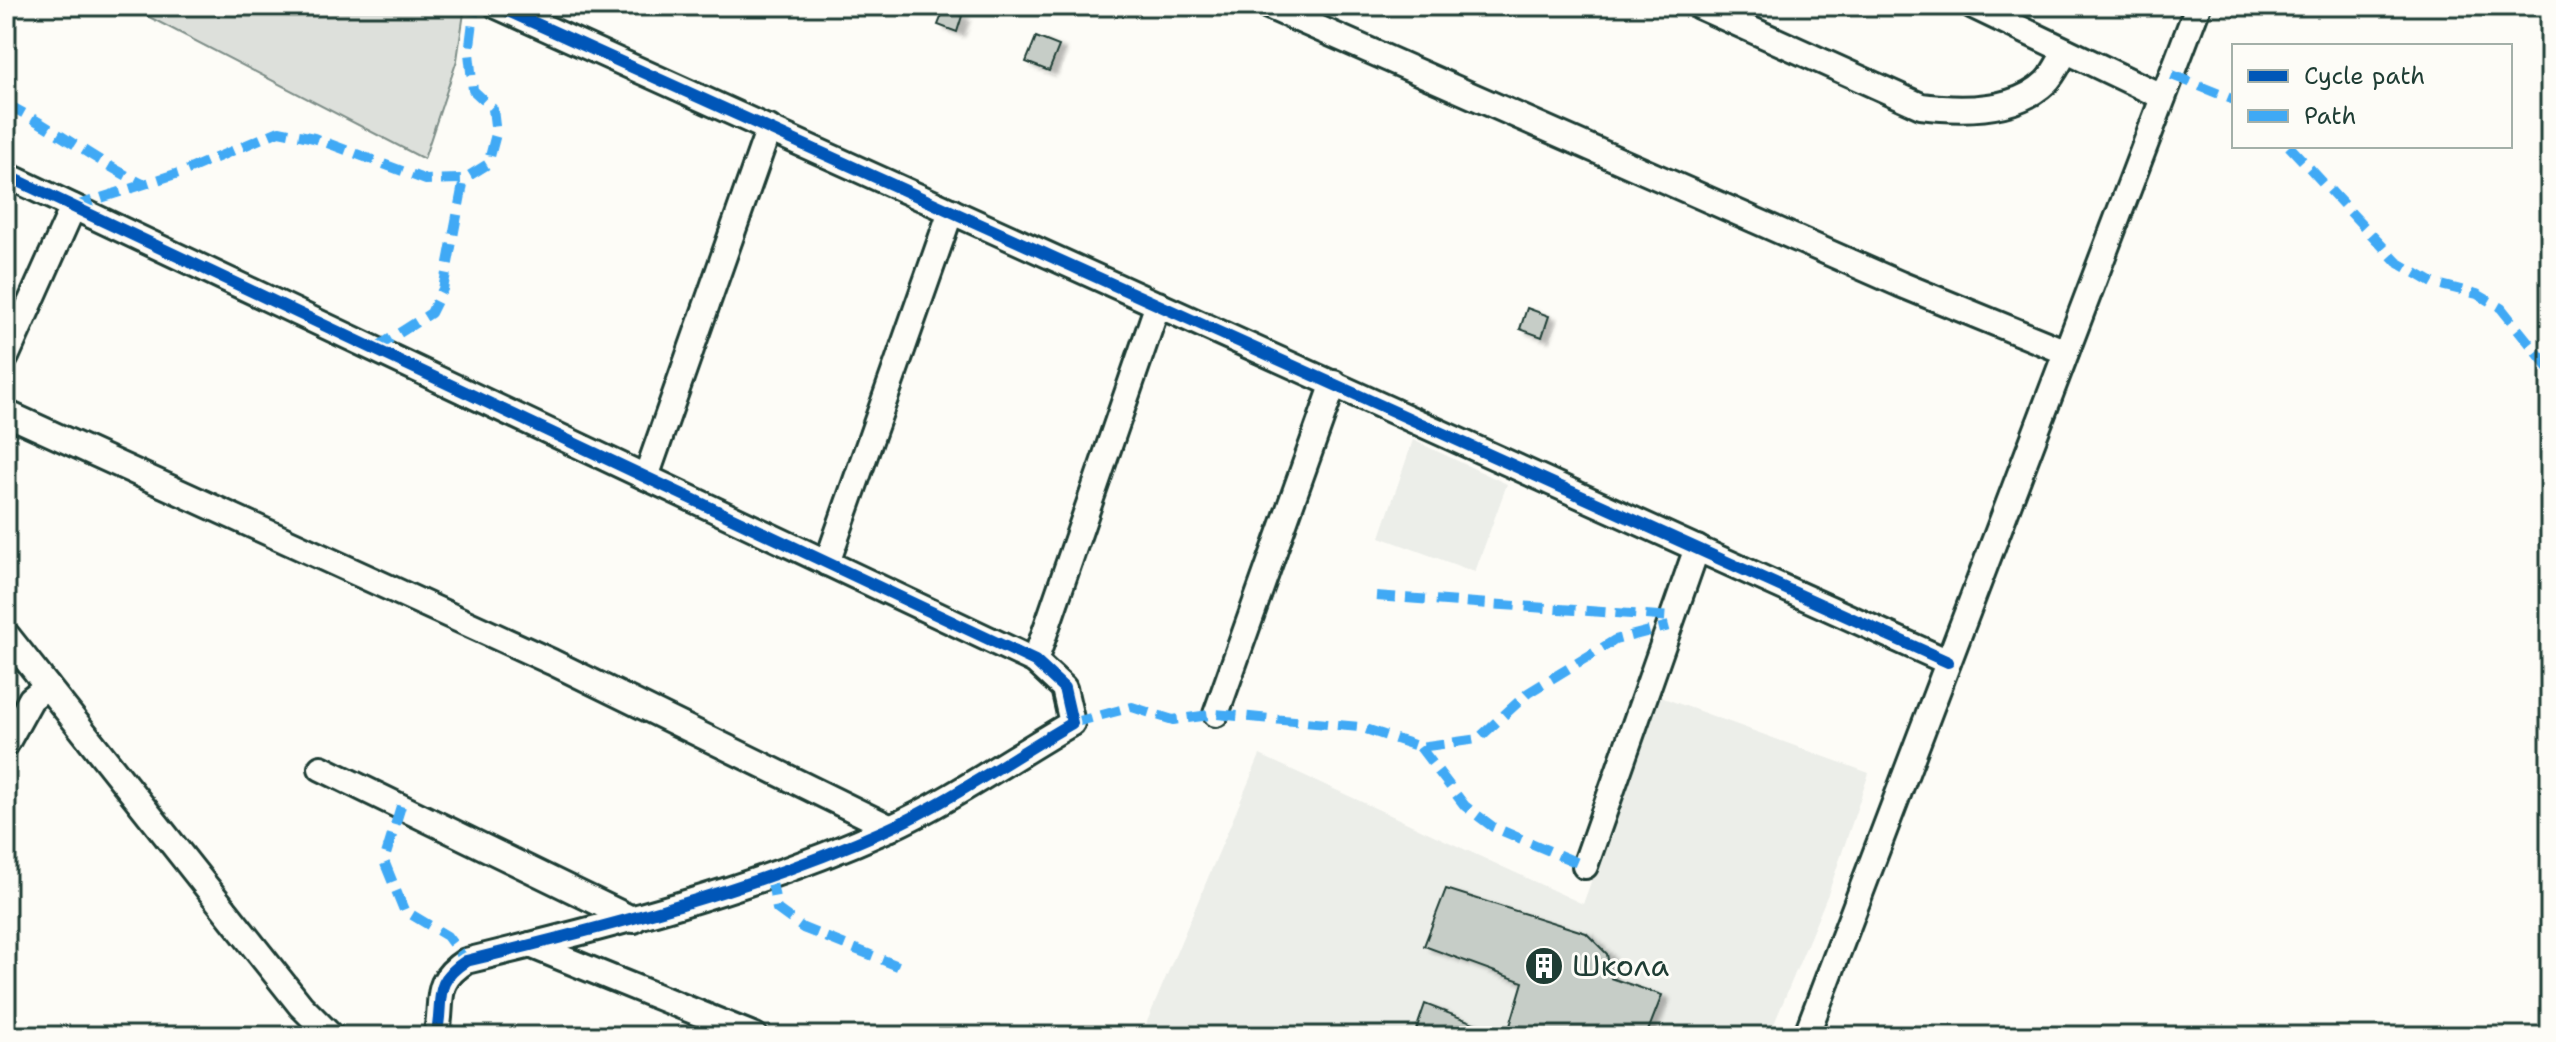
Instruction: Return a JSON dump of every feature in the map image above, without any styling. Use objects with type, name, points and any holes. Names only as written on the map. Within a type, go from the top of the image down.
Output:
[{"type":"street","points":[[497,6],[1948,662]]},
{"type":"street","points":[[1268,6],[1886,278],[2066,352]]},
{"type":"street","points":[[1699,6],[1921,106],[1944,109],[2014,101],[2046,82],[2066,51]]},
{"type":"street","points":[[1973,6],[2163,97]]},
{"type":"street","points":[[1806,1036],[2198,6]]},
{"type":"street","points":[[646,477],[769,128]]},
{"type":"street","points":[[6,175],[1035,661],[1064,688],[1072,723],[891,828],[771,877],[634,920],[466,961],[450,971],[440,987],[436,1036]]},
{"type":"street","points":[[6,357],[73,207]]},
{"type":"street","points":[[827,563],[951,211]]},
{"type":"street","points":[[1035,661],[1158,304]]},
{"type":"street","points":[[1216,714],[1334,383]]},
{"type":"street","points":[[6,413],[552,662],[891,828]]},
{"type":"street","points":[[1585,866],[1697,548]]},
{"type":"street","points":[[6,634],[301,1006],[331,1036]]},
{"type":"street","points":[[6,744],[31,699],[47,686]]},
{"type":"street","points":[[321,768],[634,920]]},
{"type":"street","points":[[530,945],[755,1036]]},
{"type":"shaded area","points":[[128,6],[465,6],[457,60],[424,159]]},
{"type":"shaded area","points":[[1413,440],[1507,484],[1475,572],[1380,537]]},
{"type":"shaded area","points":[[1658,696],[1869,773],[1828,894],[1769,1036],[1141,1036],[1260,755],[1583,904]]},
{"type":"building","points":[[944,10],[962,16],[957,32],[938,25]]},
{"type":"building","points":[[1036,37],[1059,46],[1049,71],[1026,62]]},
{"type":"building","points":[[1527,308],[1549,316],[1542,337],[1520,329]]},
{"type":"building","name":"Школа","points":[[1446,889],[1586,933],[1607,954],[1611,978],[1662,995],[1646,1036],[1507,1036],[1523,982],[1424,946]]},
{"type":"building","points":[[1425,1004],[1507,1036],[1414,1036]]},
{"type":"marked path","points":[[73,207],[185,171],[279,131],[314,138],[426,180],[464,179],[488,164],[496,134],[493,109],[473,90],[469,53],[475,6]]},
{"type":"marked path","points":[[2172,75],[2232,99]]},
{"type":"marked path","points":[[6,104],[143,184]]},
{"type":"marked path","points":[[2291,148],[2397,262],[2433,283],[2477,294],[2501,308],[2550,369]]},
{"type":"marked path","points":[[374,349],[431,313],[443,289],[464,179]]},
{"type":"marked path","points":[[1376,596],[1673,617]]},
{"type":"marked path","points":[[1072,723],[1132,707],[1173,720],[1216,714],[1360,727],[1420,747],[1478,739],[1528,693],[1615,640],[1669,626]]},
{"type":"marked path","points":[[1420,747],[1465,806],[1493,827],[1585,866]]},
{"type":"marked path","points":[[401,806],[384,861],[404,910],[447,936],[466,961]]},
{"type":"marked path","points":[[771,877],[777,909],[803,928],[898,966]]},
{"type":"cycle path","points":[[497,6],[1948,662]]},
{"type":"cycle path","points":[[6,175],[1035,661],[1064,688],[1072,723],[958,792],[888,829],[837,851],[680,905],[466,961],[455,969],[443,986],[436,1036]]},
{"type":"place","name":"Школа","points":[[1544,966]]}]
